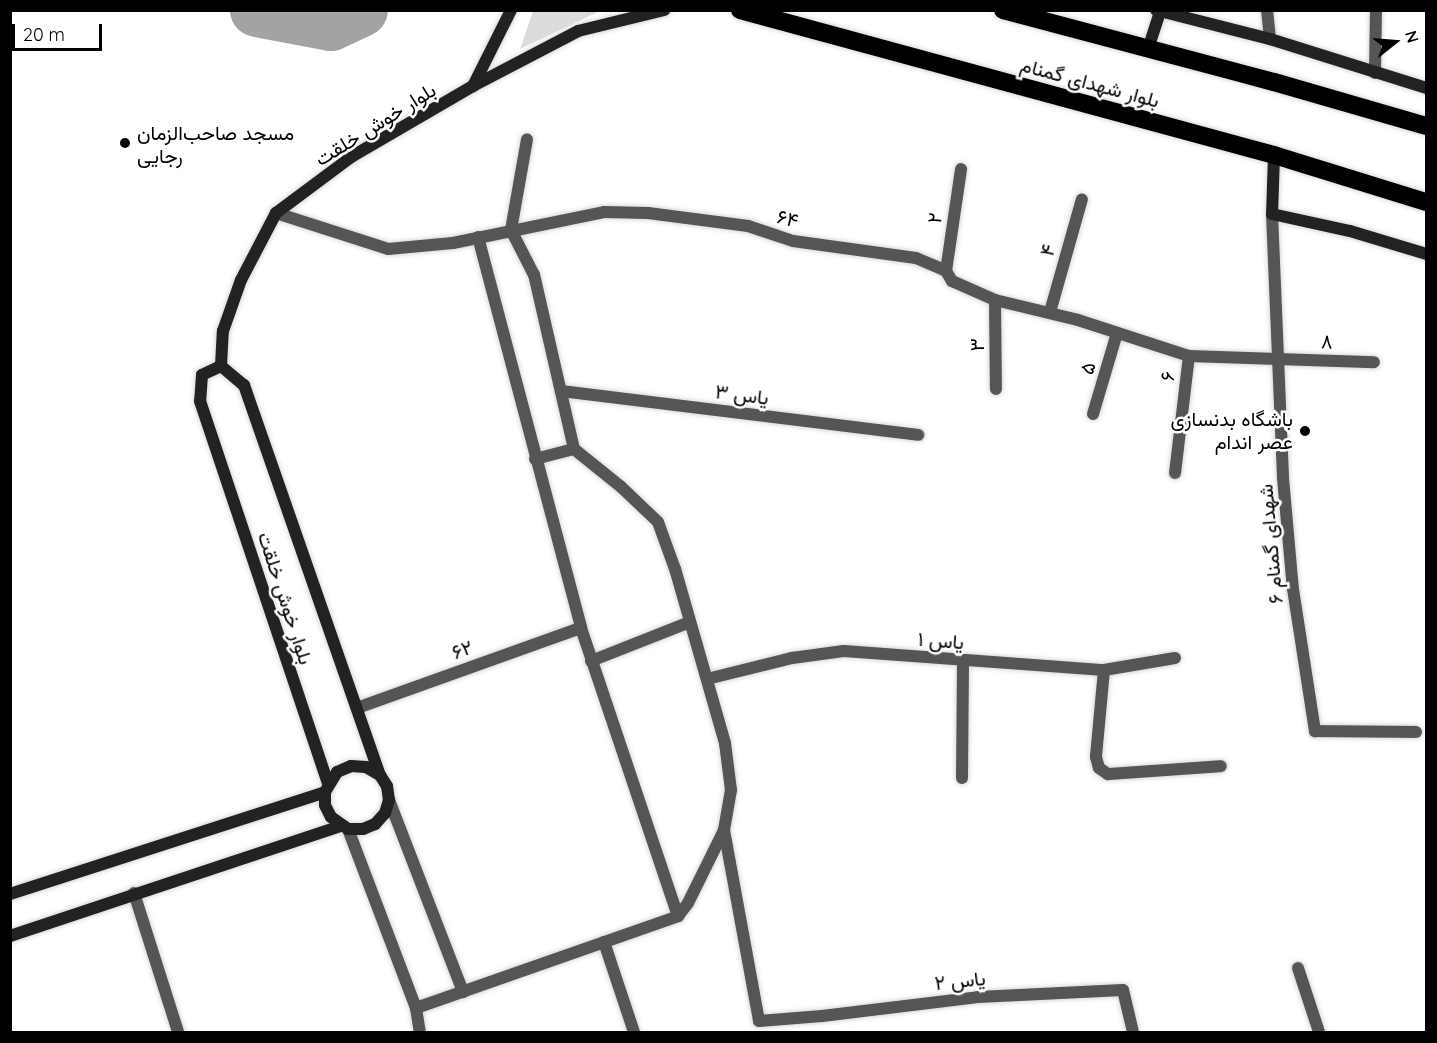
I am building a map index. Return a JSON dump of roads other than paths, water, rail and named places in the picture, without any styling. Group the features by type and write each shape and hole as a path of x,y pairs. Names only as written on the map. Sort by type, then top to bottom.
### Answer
{"highway":[{"name":"بلوار شهدای گمنام","path":"740,10 1274,155 1426,202"},
{"path":"1003,10 1426,126"}],"street":[{"path":"473,86 511,10"},
{"name":"بلوار خوش خلقت","path":"221,366 223,331 233,300 265,231 276,213 351,157 473,86 578,31 664,10"},
{"path":"1267,10 1270,39"},
{"path":"1375,73 1376,10"},
{"path":"1148,49 1158,11 1270,39 1426,88"},
{"path":"416,1008 678,916 688,903 724,830 731,790 725,743 690,622 657,522 620,486 574,449 534,275 511,230 527,139"},
{"path":"1274,155 1272,214 1350,231 1426,255"},
{"name":"۲","path":"946,271 961,169"},
{"name":"۴","path":"1050,312 1082,199"},
{"name":"۶۴","path":"276,213 388,249 453,243 604,212 648,213 748,226 793,241 916,258 946,271 952,281 995,300 1050,312 1189,356 1278,359"},
{"name":"شهدای گمنام ۶","path":"1272,214 1283,478 1293,589 1315,731 1416,732"},
{"path":"478,237 581,628 678,916"},
{"name":"۳","path":"995,300 996,389"},
{"name":"۵","path":"1093,414 1117,333"},
{"name":"۶","path":"1175,473 1189,356"},
{"name":"۸","path":"1278,359 1374,362"},
{"name":"بلوار خوش خلقت","path":"221,366 244,385 380,775"},
{"name":"بلوار خوش خلقت","path":"221,366 202,375 200,401 326,788"},
{"name":"یاس ۳","path":"561,391 918,435"},
{"path":"535,459 574,449"},
{"path":"591,661 690,622"},
{"name":"۶۲","path":"357,708 581,628"},
{"name":"یاس ۱","path":"707,679 792,658 844,651 1104,670 1175,658"},
{"path":"963,661 963,778"},
{"path":"1104,670 1096,757 1099,768 1108,774 1221,766"},
{"path":"420,1032 416,1008 344,827 331,817 326,805 326,788 337,772 351,766 366,767 380,775 387,786 389,800 463,992"},
{"path":"10,894 326,788"},
{"path":"10,936 134,893 344,827 363,830 375,824 385,813 389,800"},
{"name":"یاس ۲","path":"724,830 760,1027 822,1016 978,997 1123,990 1133,1032"},
{"path":"134,893 178,1032"},
{"path":"603,942 634,1032"},
{"path":"1298,968 1319,1032"}],"waterway":[{"path":"257,10 331,24 361,10"}],"place":[{"name":"مسجد صاحب‌الزمان رجایی","path":"125,143"},
{"name":"باشگاه بدنسازی عصر اندام","path":"1305,431"}]}
